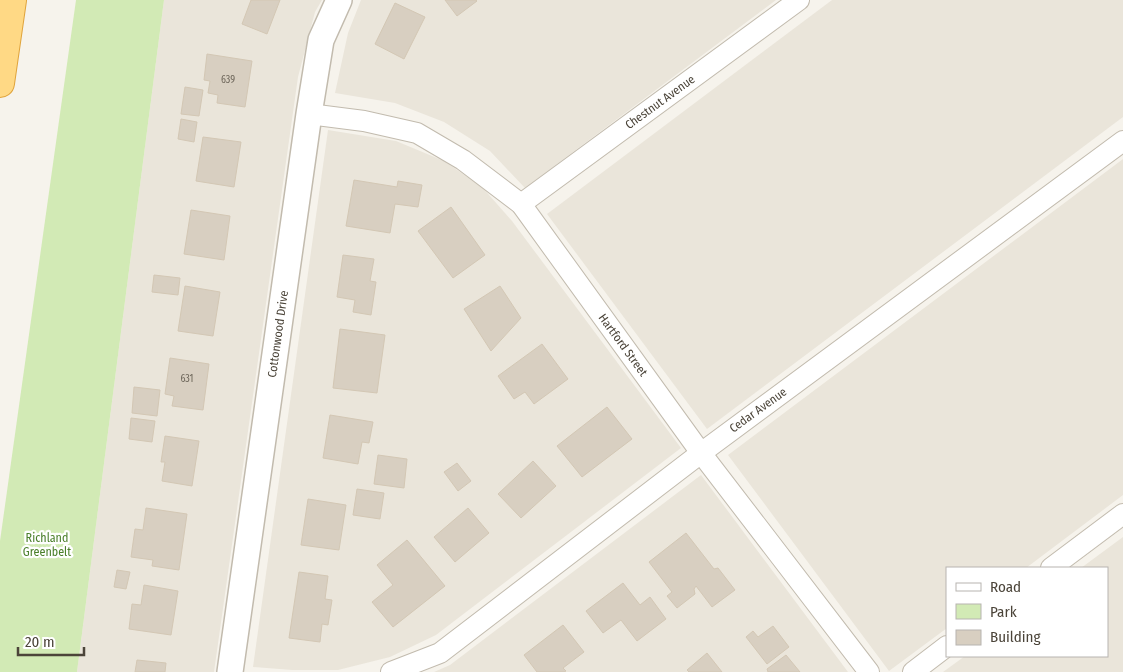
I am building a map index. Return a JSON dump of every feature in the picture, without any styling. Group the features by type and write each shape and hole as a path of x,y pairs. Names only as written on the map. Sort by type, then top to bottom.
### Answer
{"highway":[{"path":"0,82 12,0"}],"street":[{"name":"Cottonwood Drive","path":"230,672 321,40 339,0"},
{"name":"Chestnut Avenue","path":"520,204 799,0"},
{"name":"Hartford Street","path":"309,114 364,121 417,133 463,160 520,204 701,453 869,672"},
{"name":"Cedar Avenue","path":"391,672 440,653 701,453 1123,141"},
{"path":"1052,567 1123,514"},
{"path":"913,672 946,647"}],"shaded area":[{"path":"164,0 322,0 315,12 298,77 214,672 77,672"},
{"path":"361,0 776,0 525,188 490,151 444,122 395,103 335,93 348,33"},
{"path":"832,0 1123,0 1123,117 707,429 547,214"},
{"path":"328,130 396,141 444,161 482,187 512,221 681,448 436,635 390,657 338,670 292,670 253,667"},
{"path":"1123,159 1123,495 1027,567 946,567 946,629 889,671 728,455"},
{"path":"701,475 848,672 434,672 450,665"},
{"path":"1123,537 1123,672 943,672 964,657 1108,657 1108,567 1082,567"}],"green space":[{"name":"Richland Greenbelt","path":"76,0 164,0 77,672 0,672 0,541"}],"building":[{"path":"251,0 280,0 267,34 242,24"},
{"path":"445,0 476,0 477,1 457,16"},
{"path":"395,3 425,17 404,59 375,44"},
{"path":"207,54 252,61 245,107 217,103 218,95 208,93 210,81 204,80"},
{"path":"185,87 203,90 199,116 181,114"},
{"path":"181,119 197,122 194,142 178,139"},
{"path":"203,137 241,142 234,187 196,181"},
{"path":"354,180 397,187 398,181 422,185 418,207 395,204 390,233 346,226"},
{"path":"451,207 485,255 453,278 418,231"},
{"path":"191,210 230,216 224,260 184,254"},
{"path":"343,255 374,259 370,281 376,282 371,315 353,312 355,300 337,297"},
{"path":"154,275 180,278 178,295 152,292"},
{"path":"185,286 220,292 213,336 178,331"},
{"path":"500,286 521,318 491,351 464,309"},
{"path":"340,329 385,335 377,393 333,388"},
{"path":"542,344 568,379 534,404 525,392 514,399 498,376"},
{"path":"170,358 209,364 203,410 172,406 174,396 165,394"},
{"path":"134,387 160,390 157,416 132,413"},
{"path":"607,407 632,439 582,477 557,446"},
{"path":"330,415 373,422 369,443 362,442 358,464 323,458"},
{"path":"131,418 155,421 152,442 129,439"},
{"path":"165,436 199,441 192,486 162,481 165,462 161,462"},
{"path":"378,455 407,459 404,488 374,484"},
{"path":"533,461 556,486 521,518 498,494"},
{"path":"457,463 471,481 458,491 444,472"},
{"path":"357,489 384,493 380,519 353,515"},
{"path":"308,499 346,505 339,550 301,545"},
{"path":"146,508 187,514 179,570 152,566 153,560 131,557 135,529 143,530"},
{"path":"468,508 489,533 455,562 434,537"},
{"path":"686,533 714,569 718,568 735,590 712,607 696,586 694,589 695,594 677,608 667,596 672,592 649,562"},
{"path":"407,540 445,586 393,627 372,602 393,585 377,565"},
{"path":"117,570 130,572 126,589 114,587"},
{"path":"299,572 328,576 325,599 332,600 328,625 322,624 320,642 289,638"},
{"path":"623,583 640,605 650,597 666,619 637,641 621,620 603,633 586,611"},
{"path":"144,585 178,591 171,635 129,629 132,604 141,605"},
{"path":"563,625 584,652 563,668 566,671 564,672 537,672 524,655"},
{"path":"773,626 789,647 767,664 746,637 753,631 758,637"},
{"path":"707,653 722,672 689,672 687,670"},
{"path":"786,655 800,672 768,672 767,669"},
{"path":"137,660 166,663 165,672 135,672"}]}
